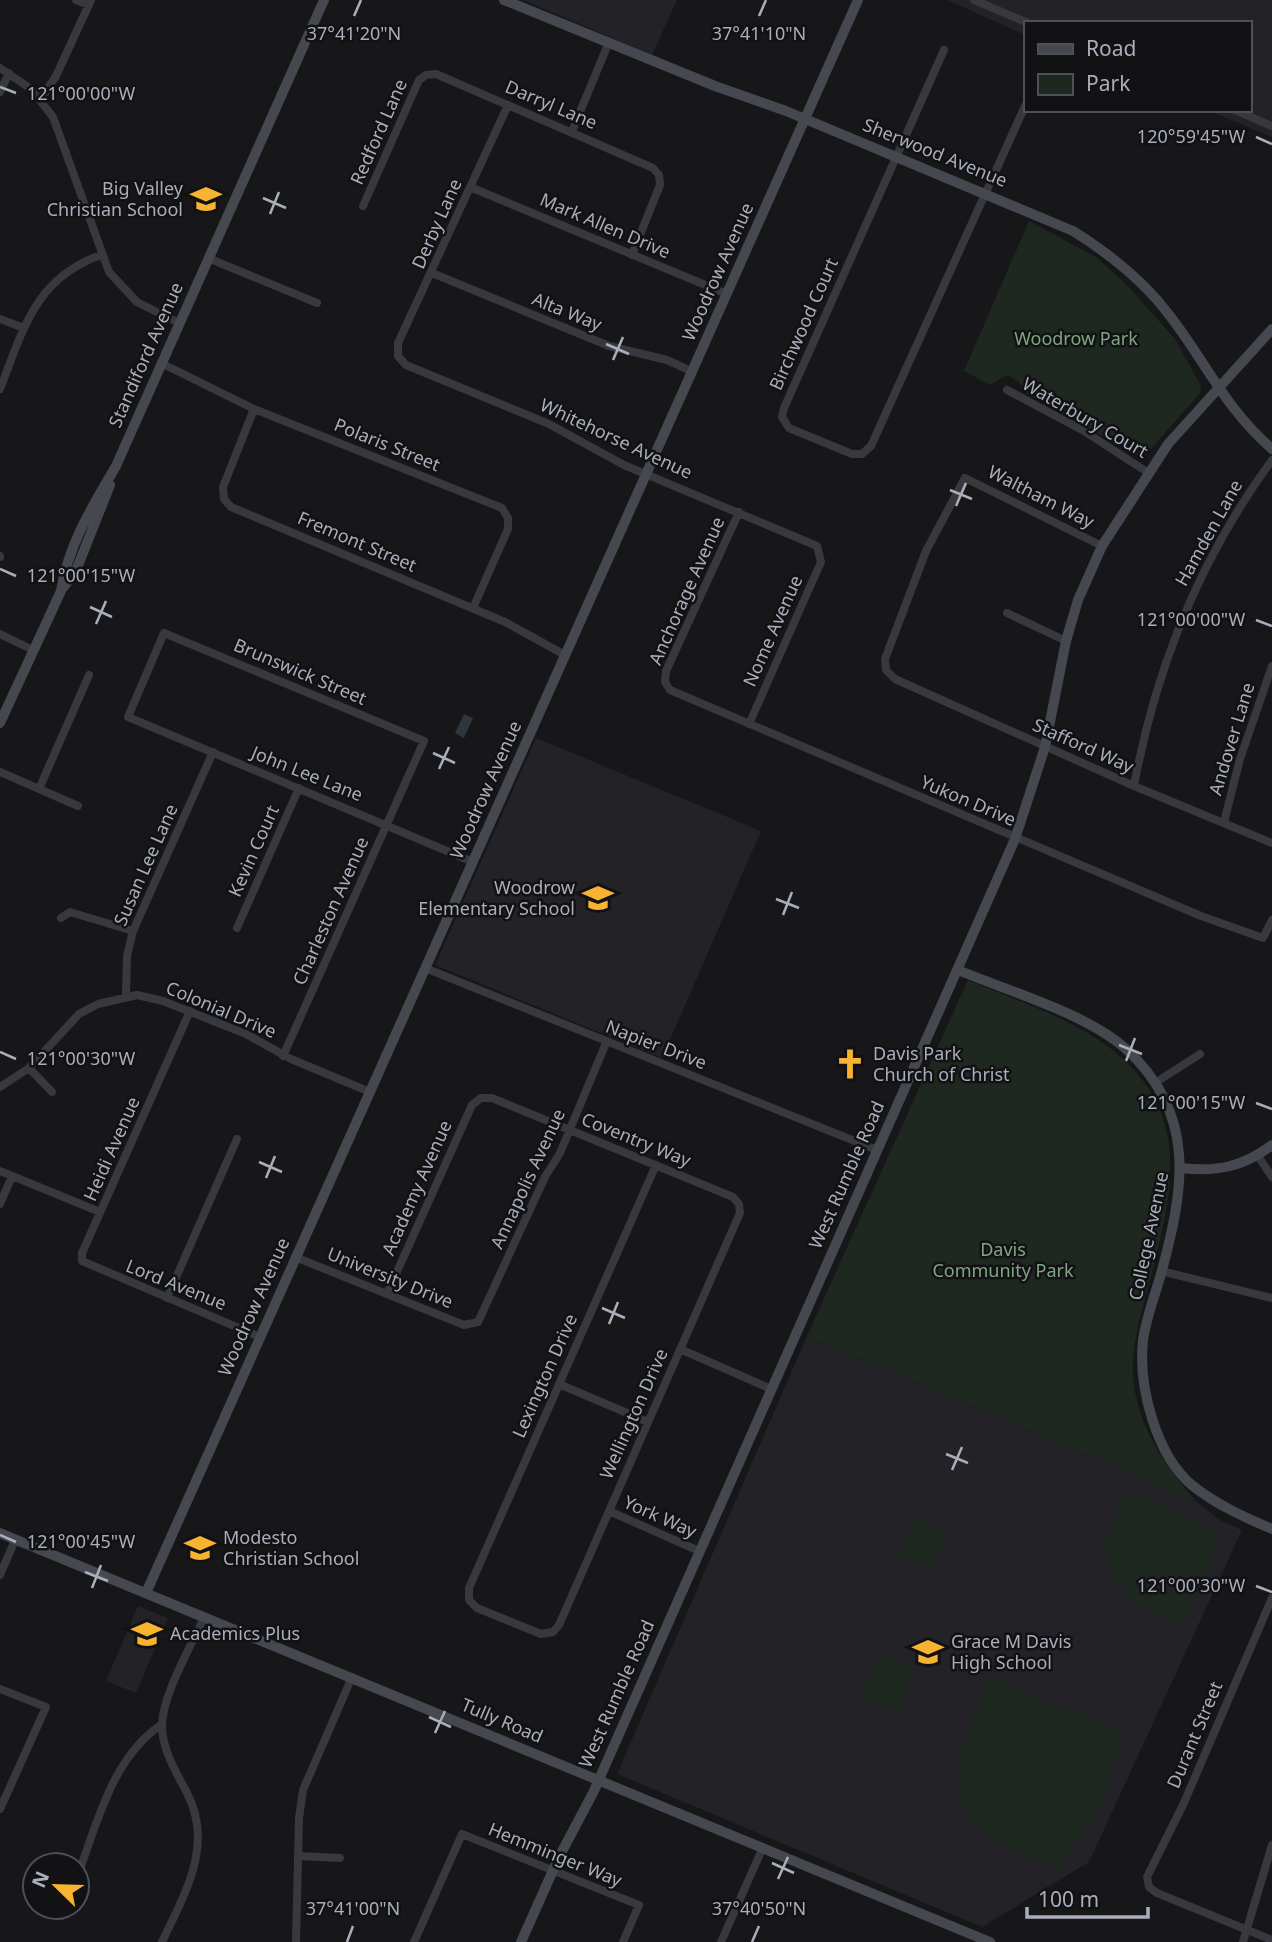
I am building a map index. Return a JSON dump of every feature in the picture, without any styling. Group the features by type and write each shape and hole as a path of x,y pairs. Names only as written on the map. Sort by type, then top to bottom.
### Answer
{"street":[{"path":"41,99 56,76 90,3 76,0"},
{"name":"Standiford Avenue","path":"0,723 61,591 64,568 84,524 116,466 324,0"},
{"name":"Sherwood Avenue","path":"504,0 897,156 1061,225 1114,259 1169,314 1216,387 1241,419 1272,449"},
{"name":"Woodrow Avenue","path":"146,1594 858,0"},
{"path":"974,0 1024,21"},
{"path":"572,131 609,42"},
{"name":"Birchwood Court","path":"944,50 782,413 789,428 852,454 862,454 871,446 1024,108"},
{"path":"0,92 4,70 41,99 60,131 109,272 127,294 150,310 179,323"},
{"name":"Darryl Lane","path":"426,75 436,74 653,168 659,175 660,185 632,255"},
{"name":"Redford Lane","path":"363,206 419,80 426,75"},
{"name":"Derby Lane","path":"398,356 398,343 508,104"},
{"path":"1240,112 1272,126"},
{"name":"Mark Allen Drive","path":"470,187 727,294"},
{"path":"0,389 24,328 40,299 59,277 101,255"},
{"path":"208,258 317,303"},
{"name":"Alta Way","path":"432,273 609,346 667,360 693,372"},
{"path":"0,319 24,328"},
{"name":"West Rumble Road","path":"521,1942 598,1781 1015,839 1045,747 1066,641 1078,600 1102,546 1147,472 1216,387 1272,329"},
{"name":"Whitehorse Avenue","path":"398,356 406,365 550,424 602,454 646,474 813,542 820,551"},
{"name":"Polaris Street","path":"162,363 254,409 502,508 508,517 508,529 473,608"},
{"name":"Waterbury Court","path":"1007,390 1084,431 1147,472"},
{"name":"Fremont Street","path":"254,409 223,487 226,503 473,608 565,655"},
{"name":"Hamden Lane","path":"1134,786 1158,684 1186,607 1219,540 1272,460"},
{"name":"Waltham Way","path":"886,670 885,659 911,585 965,478 1102,546"},
{"name":"Anchorage Avenue","path":"666,684 666,671 739,512"},
{"name":"Nome Avenue","path":"749,723 821,562 820,551"},
{"path":"1007,613 1066,641"},
{"name":"Brunswick Street","path":"128,717 164,633 424,741"},
{"path":"0,634 33,650"},
{"name":"Andover Lane","path":"1224,822 1240,759 1272,666"},
{"name":"Stafford Way","path":"886,670 895,679 1045,747 1272,843"},
{"path":"39,789 89,675"},
{"name":"Yukon Drive","path":"666,684 673,693 749,723 1015,839 1263,938 1272,920"},
{"name":"John Lee Lane","path":"128,717 473,862"},
{"name":"Charleston Avenue","path":"284,1056 424,741"},
{"name":"Susan Lee Lane","path":"126,995 127,956 132,931 213,752"},
{"path":"0,772 78,806"},
{"name":"Kevin Court","path":"237,928 299,788"},
{"path":"61,918 70,912 132,931"},
{"name":"Napier Drive","path":"425,968 877,1150"},
{"name":"College Avenue","path":"957,970 1099,1030 1127,1051 1155,1083 1174,1127 1182,1168 1177,1204 1142,1353 1146,1398 1153,1424 1191,1484 1226,1507 1272,1528"},
{"name":"Colonial Drive","path":"0,1087 29,1068 79,1014 126,995 151,997 190,1011 261,1041 284,1056 370,1092"},
{"name":"Heidi Avenue","path":"82,1261 100,1212 190,1011"},
{"name":"Annapolis Avenue","path":"473,1324 481,1317 570,1129 606,1042"},
{"path":"1155,1083 1200,1054"},
{"path":"29,1068 52,1092"},
{"name":"Coventry Way","path":"480,1099 492,1098 570,1129 733,1197 739,1204"},
{"name":"Academy Avenue","path":"387,1294 467,1117 480,1099"},
{"path":"167,1298 237,1139"},
{"path":"1182,1168 1224,1169 1258,1156 1272,1145"},
{"path":"1258,1156 1272,1177"},
{"name":"Lexington Drive","path":"550,1633 541,1634 477,1608 469,1600 469,1588 656,1165"},
{"path":"0,1171 100,1212"},
{"path":"0,1204 12,1176"},
{"name":"Wellington Drive","path":"550,1633 559,1625 740,1213 739,1204"},
{"name":"University Drive","path":"295,1257 464,1325 473,1324"},
{"name":"Lord Avenue","path":"82,1261 260,1337"},
{"path":"1161,1271 1272,1298"},
{"path":"680,1349 771,1389"},
{"path":"559,1384 648,1422"},
{"name":"York Way","path":"609,1511 699,1551"},
{"name":"Tully Road","path":"0,1533 990,1942"},
{"path":"0,1575 15,1540"},
{"name":"Durant Street","path":"1247,1929 1157,1893 1148,1884 1149,1872 1183,1805 1272,1598"},
{"path":"162,1942 194,1872 199,1844 193,1805 173,1765 162,1724 168,1700 204,1617"},
{"path":"296,1942 303,1790 352,1677"},
{"path":"0,1689 46,1707 0,1809"},
{"path":"87,1851 120,1767 135,1746 162,1724"},
{"name":"Hemminger Way","path":"414,1942 462,1834 639,1905 623,1942"},
{"path":"1243,1942 1272,1845"},
{"path":"721,1942 763,1847"},
{"path":"298,1856 340,1858"},
{"path":"1247,1929 1272,1940"}],"shaded area":[{"path":"523,0 677,0 652,55"},
{"path":"947,0 1272,0 1272,137 1212,112 1251,112 1251,21 1024,21 1024,35"},
{"path":"464,714 473,718 464,738 455,733"},
{"name":"Woodrow Elementary School","path":"536,738 761,831 662,1058 435,965"},
{"name":"Grace M Davis High School","path":"807,1336 1196,1501 1218,1519 1242,1530 1089,1862 982,1927 617,1774"},
{"path":"138,1606 168,1618 136,1693 106,1681"}],"green space":[{"name":"Woodrow Park","path":"1029,221 1096,257 1126,284 1175,339 1201,386 1200,393 1143,458 1027,394 1018,381 1007,375 990,385 964,371"},
{"name":"Davis Community Park","path":"968,980 1042,1010 1095,1038 1111,1049 1139,1076 1158,1105 1167,1136 1170,1167 1168,1200 1136,1336 1133,1381 1139,1408 1150,1437 1176,1477 1196,1501 807,1336"},
{"path":"1127,1490 1217,1530 1221,1537 1182,1627 1157,1616 1132,1600 1113,1578 1106,1551 1108,1535"},
{"path":"912,1519 947,1534 933,1569 897,1555"},
{"path":"877,1654 914,1670 898,1712 859,1698"},
{"path":"991,1679 1116,1729 1123,1748 1097,1808 1060,1871 1001,1844 979,1826 965,1807 958,1787 962,1746"}],"place":[{"name":"Big Valley Christian School","path":"206,199"},
{"name":"Woodrow Elementary School","path":"598,898"},
{"name":"Davis Park Church of Christ","path":"850,1064"},
{"name":"Modesto Christian School","path":"200,1548"},
{"name":"Academics Plus","path":"147,1634"},
{"name":"Grace M Davis High School","path":"928,1652"}]}
